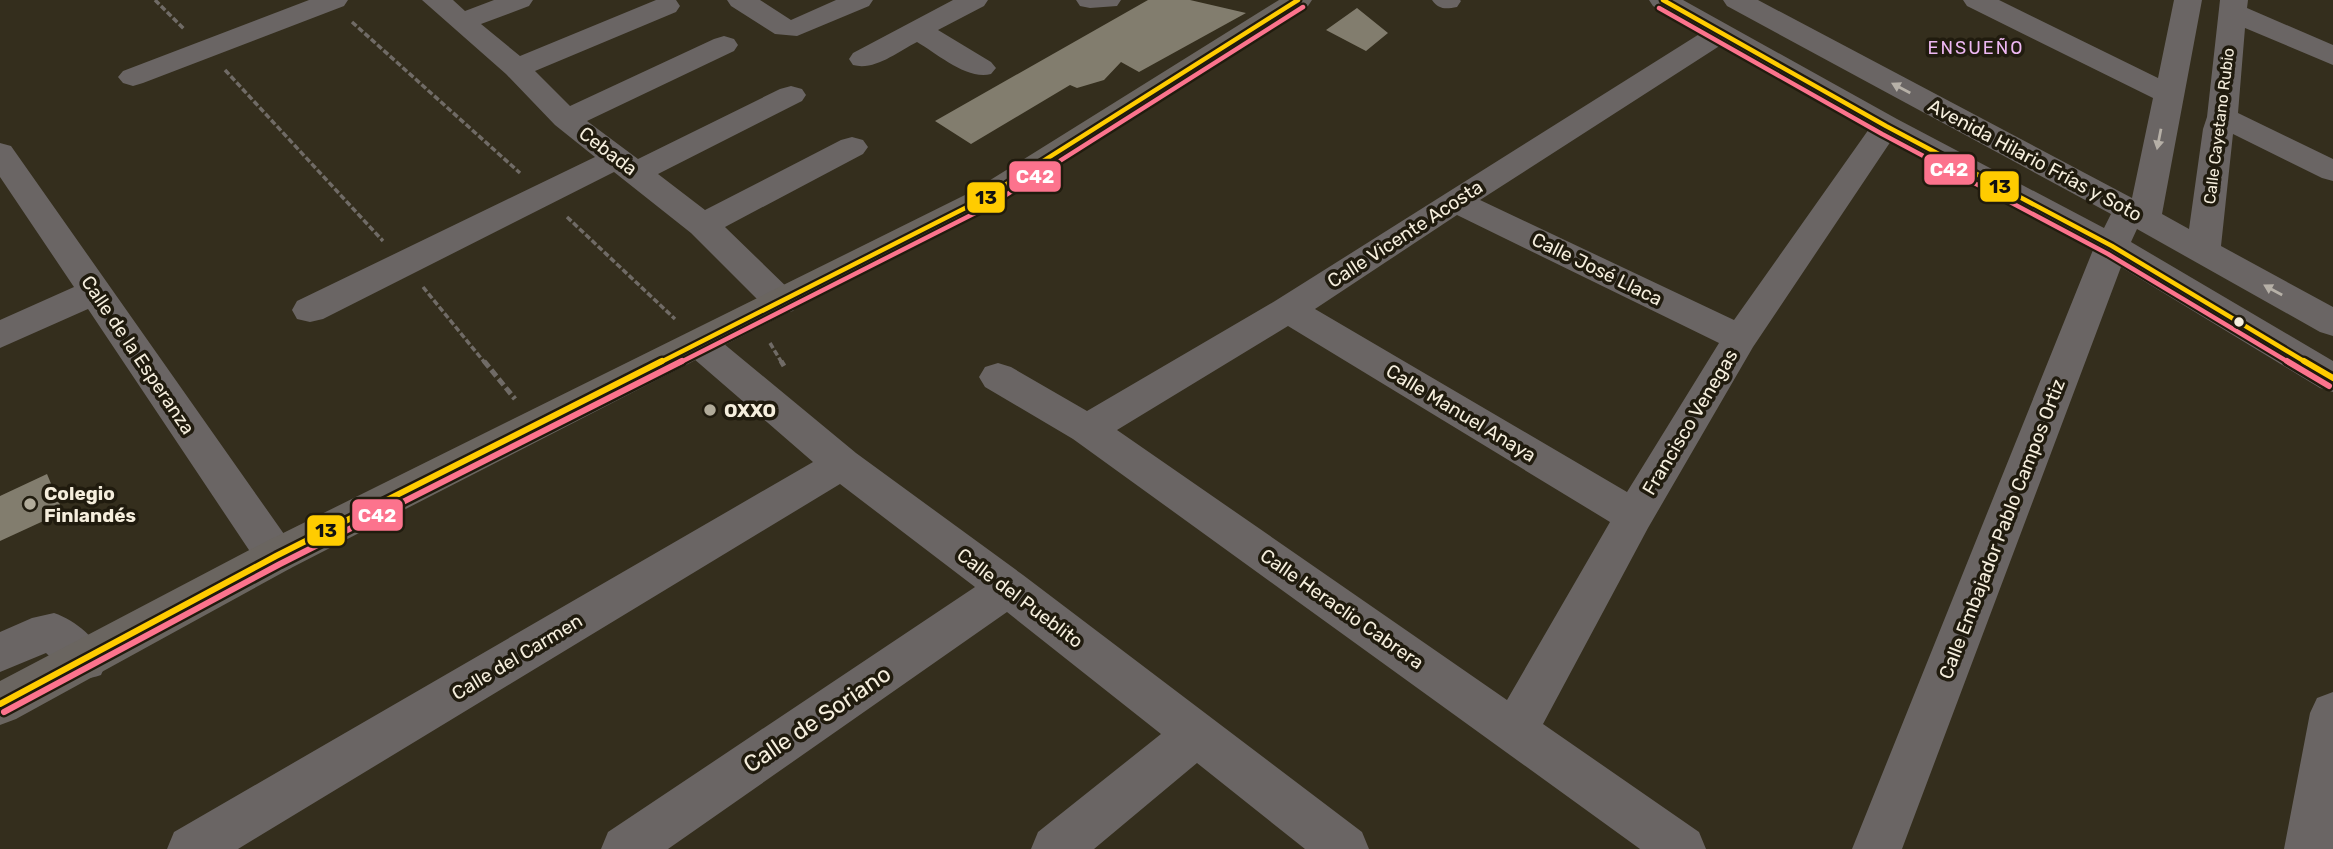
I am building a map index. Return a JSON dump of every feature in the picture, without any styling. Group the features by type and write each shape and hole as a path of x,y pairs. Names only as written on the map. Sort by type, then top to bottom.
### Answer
{"main road":[{"path":"0,704 85,661 276,556 983,199 1298,0"}],"street":[{"name":"Cebada","path":"436,0 516,68 566,119 703,225 781,302"},
{"path":"461,22 519,0"},
{"path":"741,0 785,28 797,28 859,0"},
{"path":"863,59 974,0"},
{"path":"1090,0 1107,0"},
{"name":"Avenida Hilario Frías y Soto","path":"1663,0 1886,127 2112,246 2333,378"},
{"path":"1977,0 2168,94"},
{"path":"2137,215 2168,94 2188,0"},
{"path":"134,77 332,1"},
{"name":"Avenida Hilario Frías y Soto","path":"1753,3 2333,323"},
{"path":"516,68 666,6"},
{"path":"2233,6 2333,56"},
{"name":"Calle Cayetano Rubio","path":"2203,252 2218,129 2222,117 2233,6"},
{"path":"916,30 981,68"},
{"name":"Calle Vicente Acosta","path":"1087,429 1288,310 1720,33"},
{"path":"566,119 724,45"},
{"path":"310,310 544,195 627,165 791,95"},
{"path":"2222,117 2333,171"},
{"name":"Francisco Venegas","path":"1515,730 1634,516 1740,338 1886,127"},
{"path":"703,225 852,147"},
{"name":"Calle de la Esperanza","path":"0,153 12,191 94,292 276,556"},
{"name":"Calle José Llaca","path":"1455,201 1740,338"},
{"name":"Calle Embajador Pablo Campos Ortiz","path":"1877,849 2112,246 2137,215"},
{"path":"0,335 94,292"},
{"name":"Calle Manuel Anaya","path":"1288,310 1634,516"},
{"name":"Calle del Pueblito","path":"699,343 842,464 1008,588 1344,849"},
{"name":"Calle Heraclio Cabrera","path":"998,377 1087,429 1681,849"},
{"name":"Calle del Carmen","path":"192,849 842,464"},
{"name":"Calle de Soriano","path":"626,849 1008,588"},
{"path":"0,653 32,637 54,632 85,661"},
{"path":"2318,845 2333,713"},
{"path":"1056,849 1197,734"}],"path":[{"path":"155,0 404,263 536,425"},
{"path":"332,1 544,195 699,343"}],"building":[{"path":"1148,0 1190,0 1246,13 1139,72 1121,62 1104,80 1077,88 1070,85 971,144 935,121"},
{"path":"1357,8 1388,33 1366,51 1326,30"},
{"name":"Colegio Finlandés","path":"47,474 63,512 0,541 0,496"}],"transit line":[{"name":"13","path":"0,704 276,556 983,199 1298,0"},
{"name":"13","path":"1663,0 1886,126 2112,246 2333,378"},
{"name":"C42","path":"4,712 280,564 987,207 1303,7"},
{"name":"C42","path":"1659,8 1882,134 2108,254 2329,386"}],"place":[{"name":"OXXO","path":"710,410"},
{"name":"Colegio Finlandés","path":"30,504"}],"district":[{"name":"ENSUEÑO","path":"1976,48"}]}
